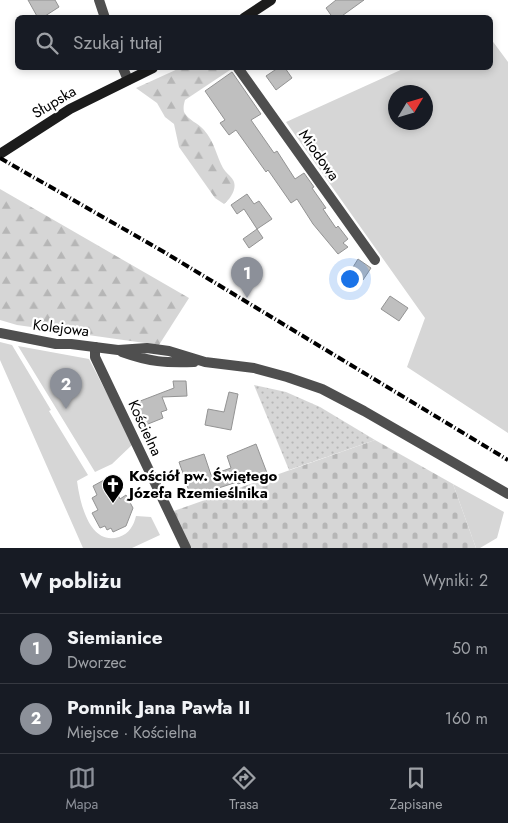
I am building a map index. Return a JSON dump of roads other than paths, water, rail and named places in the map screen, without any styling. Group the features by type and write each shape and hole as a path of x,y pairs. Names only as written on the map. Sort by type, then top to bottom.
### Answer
{"main road":[{"path":"248,15 271,0"},
{"name":"Słupska","path":"0,154 70,109 149,70"}],"street":[{"path":"99,0 104,15"},
{"path":"124,70 128,80"},
{"name":"Miodowa","path":"239,70 375,260"},
{"name":"Kolejowa","path":"0,333 56,344 118,350 147,348 162,350 205,362 254,368 286,377 322,390 364,411 508,494"},
{"name":"Kościelna","path":"95,347 95,357 186,548"}],"railway":[{"path":"0,158 164,252 508,460"}],"place":[{"name":"Siemianice","path":"247,298"},
{"name":"Pomnik Jana Pawła II","path":"66,409"},
{"name":"Kościół pw. Świętego Józefa Rzemieślnika","path":"113,504"}]}
